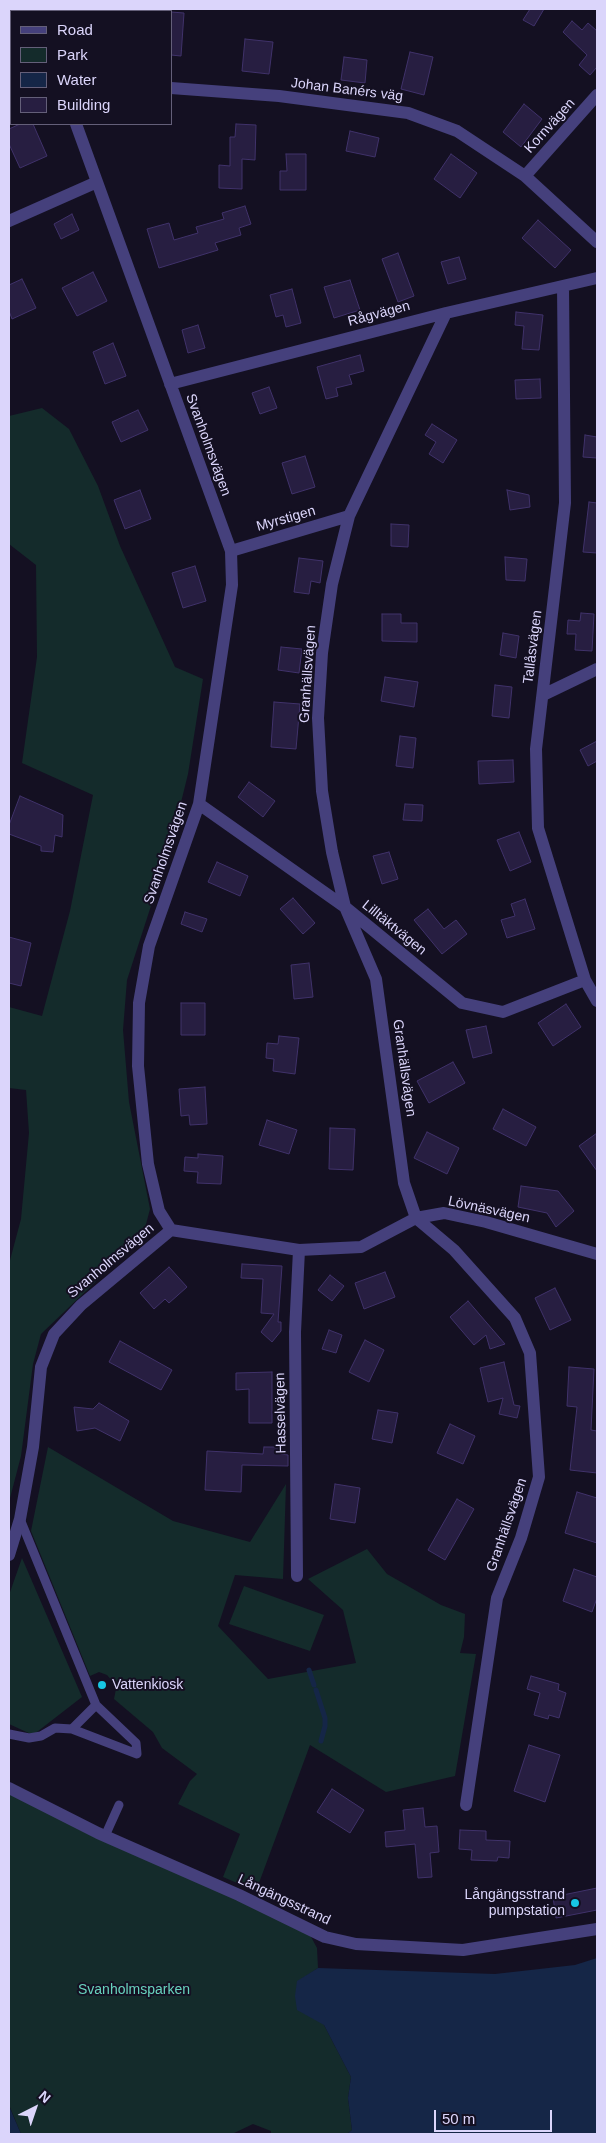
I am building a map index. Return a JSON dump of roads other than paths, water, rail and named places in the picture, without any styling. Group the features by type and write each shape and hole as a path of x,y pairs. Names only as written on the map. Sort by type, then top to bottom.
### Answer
{"street":[{"name":"Johan Banérs väg","path":"172,88 279,96 408,113 457,131 525,176 597,242"},
{"name":"Kornvägen","path":"525,176 597,95"},
{"name":"Svanholmsvägen","path":"9,1555 20,1520 33,1447 41,1367 54,1334 81,1305 171,1230 159,1211 148,1164 138,1066 139,1003 149,946 199,804 232,585 230,551 76,125"},
{"path":"9,221 97,182"},
{"name":"Rågvägen","path":"170,384 446,313 597,278"},
{"name":"Tallåsvägen","path":"563,286 565,503 536,749 538,828 584,980 597,1001"},
{"name":"Granhällsvägen","path":"446,313 350,516 332,584 322,653 318,718 322,790 332,852 345,907 376,979 404,1183 416,1218 454,1250 515,1318 530,1353 539,1477 520,1538 497,1598 466,1805"},
{"name":"Myrstigen","path":"230,551 350,516"},
{"path":"543,695 597,669"},
{"name":"Lilltäktvägen","path":"199,804 345,907 462,1003 503,1012 584,980"},
{"name":"Lövnäsvägen","path":"171,1230 299,1250 361,1247 416,1218 444,1213 486,1222 597,1254"},
{"name":"Hasselvägen","path":"297,1576 296,1332 299,1250"},
{"name":"Långängsstrand","path":"9,1788 105,1836 239,1895 325,1937 356,1944 463,1950 597,1929"}],"lane":[{"path":"9,1734 29,1738 41,1736 55,1728 72,1728 137,1754 136,1744 96,1705 20,1520"},
{"path":"72,1728 96,1705"},
{"path":"105,1836 118,1805"}],"water":[{"path":"597,1958 597,2134 347,2134 352,2130 348,2098 351,2077 324,2025 297,2010 295,1996 297,1981 318,1968 495,1974 575,1965"},
{"path":"9,2106 21,2134 9,2134"}],"waterway":[{"path":"309,1670 314,1685"},
{"path":"316,1690 325,1718 321,1741"}],"place":[{"name":"Vattenkiosk","path":"102,1685"},
{"name":"Långängsstrand pumpstation","path":"575,1903"}],"park label":[{"name":"Svanholmsparken","path":"134,1990"}]}
